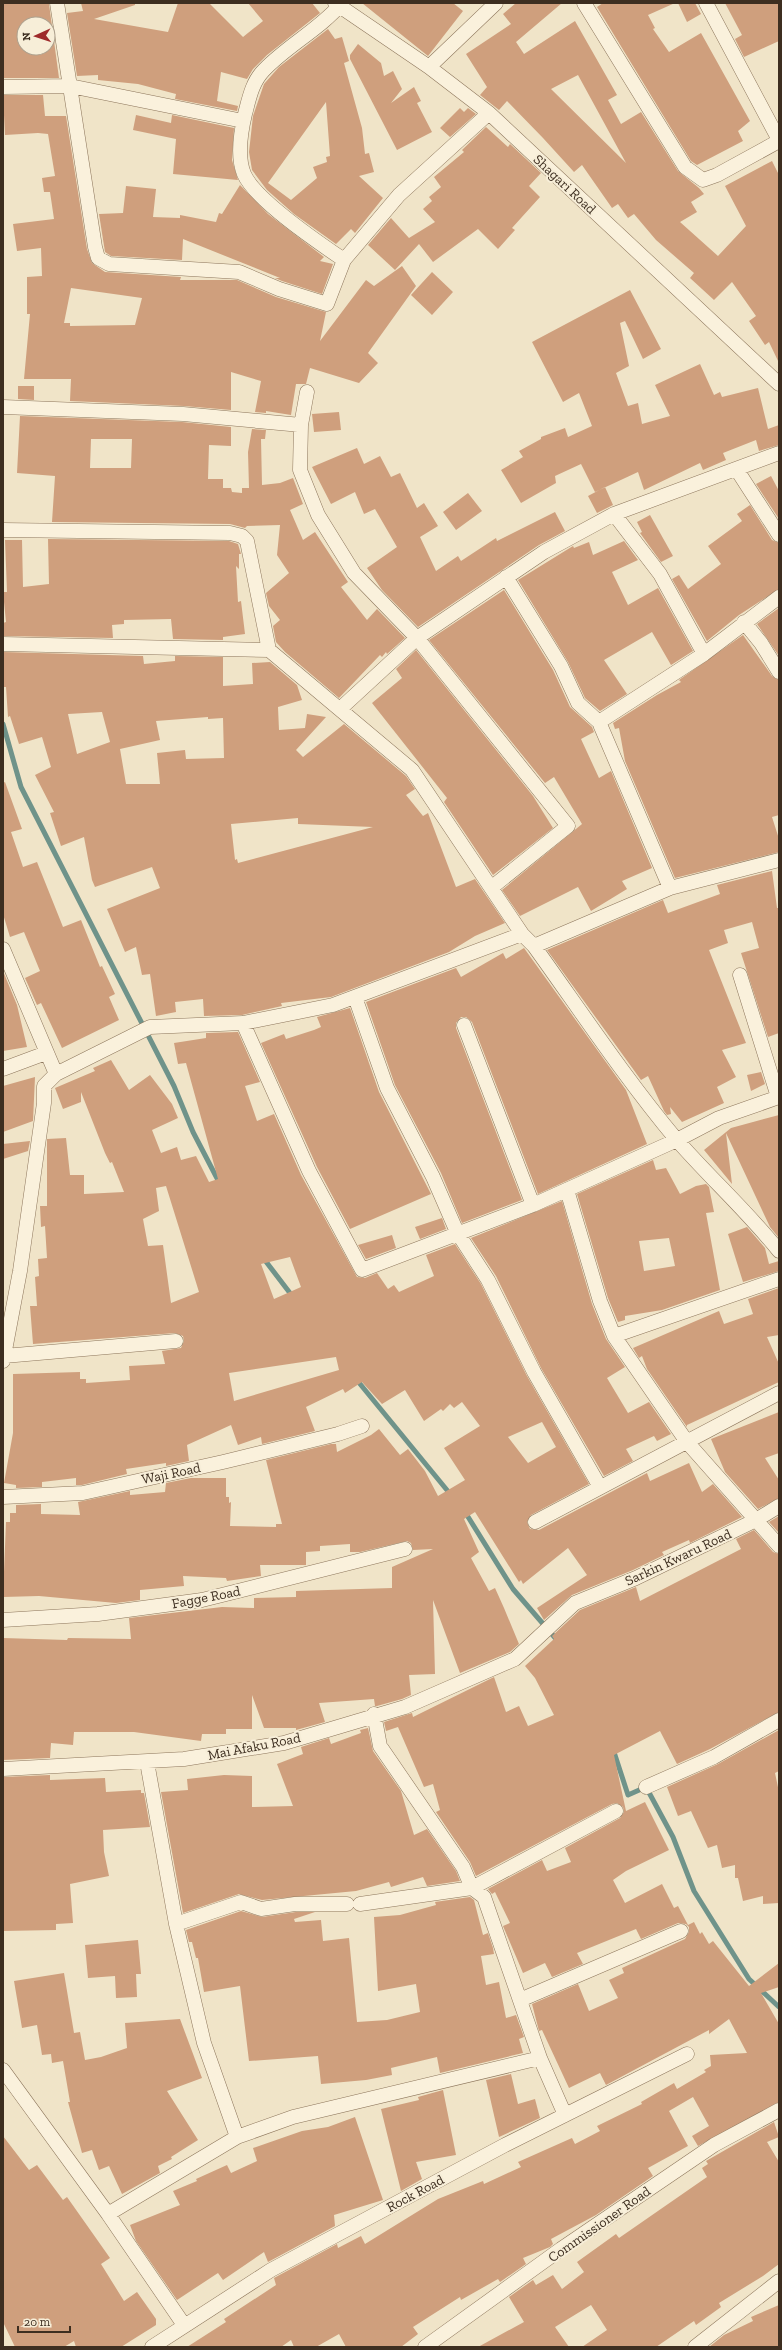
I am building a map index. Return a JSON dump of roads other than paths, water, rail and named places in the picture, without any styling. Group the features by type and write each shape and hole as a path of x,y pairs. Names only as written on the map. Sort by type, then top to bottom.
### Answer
{"street":[{"path":"57,3 98,258 109,264 239,272 279,289 327,304 344,260 399,195 489,113"},
{"path":"429,67 496,3"},
{"path":"584,3 686,167 703,180 717,175 779,140 706,3"},
{"path":"339,4 263,70 251,90 243,121 240,161 244,174 252,187 296,227 344,260"},
{"name":"Shagari Road","path":"339,4 429,67 489,113 779,384"},
{"path":"3,87 70,86 243,121"},
{"path":"307,392 301,426 300,470 318,515 354,573 417,638 568,826 491,888"},
{"path":"3,407 183,414 301,426"},
{"path":"340,709 417,638 544,552 614,514 737,470 779,453"},
{"path":"737,470 779,535"},
{"path":"614,514 660,574 704,654"},
{"path":"3,530 230,533 242,536 247,541 269,650"},
{"path":"506,577 561,666 578,703 599,722 670,888"},
{"path":"599,722 704,654 744,622 779,597"},
{"path":"744,622 761,642 779,672"},
{"path":"3,644 269,650 412,770 522,934 534,946 653,1110 677,1140 773,1232 779,1250"},
{"path":"534,946 670,888 779,860"},
{"path":"176,1341 4,1358 20,1271 44,1103 44,1086 56,1074 150,1027 243,1023 333,1006 522,934"},
{"path":"3,949 56,1074"},
{"path":"243,1023 309,1172 362,1270 457,1232 533,1205 677,1140 719,1118 779,1097 740,975"},
{"path":"355,997 387,1088 433,1178 457,1232 488,1280 534,1372 600,1487"},
{"path":"464,1025 533,1205"},
{"path":"3,1069 46,1053"},
{"path":"567,1190 600,1301 614,1336 687,1442 779,1546"},
{"path":"614,1336 779,1279"},
{"path":"535,1522 779,1393"},
{"name":"Waji Road","path":"3,1497 83,1493 338,1434 362,1426"},
{"name":"Sarkin Kwaru Road","path":"575,1603 636,1578 756,1520 779,1506"},
{"name":"Fagge Road","path":"3,1620 98,1614 202,1600 405,1549"},
{"name":"Mai Afaku Road","path":"3,1769 184,1759 284,1742 374,1714 405,1707 515,1659 575,1603"},
{"path":"374,1714 380,1746 463,1867 472,1888 484,1897 540,2058 565,2115"},
{"path":"646,1787 714,1757 779,1720"},
{"path":"147,1762 176,1924 204,2043 237,2137"},
{"path":"176,1924 241,1902 261,1909 295,1904 354,1904 472,1888 616,1812"},
{"path":"520,2000 681,1931"},
{"name":"Rock Road","path":"152,2347 271,2270 565,2115 687,2054"},
{"path":"108,2214 237,2137 293,2117 540,2058"},
{"path":"3,2070 108,2214 184,2325"},
{"name":"Commissioner Road","path":"426,2347 561,2249 714,2145 779,2110"},
{"path":"695,2347 779,2281"}],"waterway":[{"path":"3,724 21,787 174,1086 193,1132 220,1184"},
{"path":"264,1259 293,1297"},
{"path":"356,1379 451,1495"},
{"path":"465,1512 513,1589 557,1640"},
{"path":"613,1749 628,1795 646,1787 673,1837 694,1891 749,1979 779,2007"}]}
